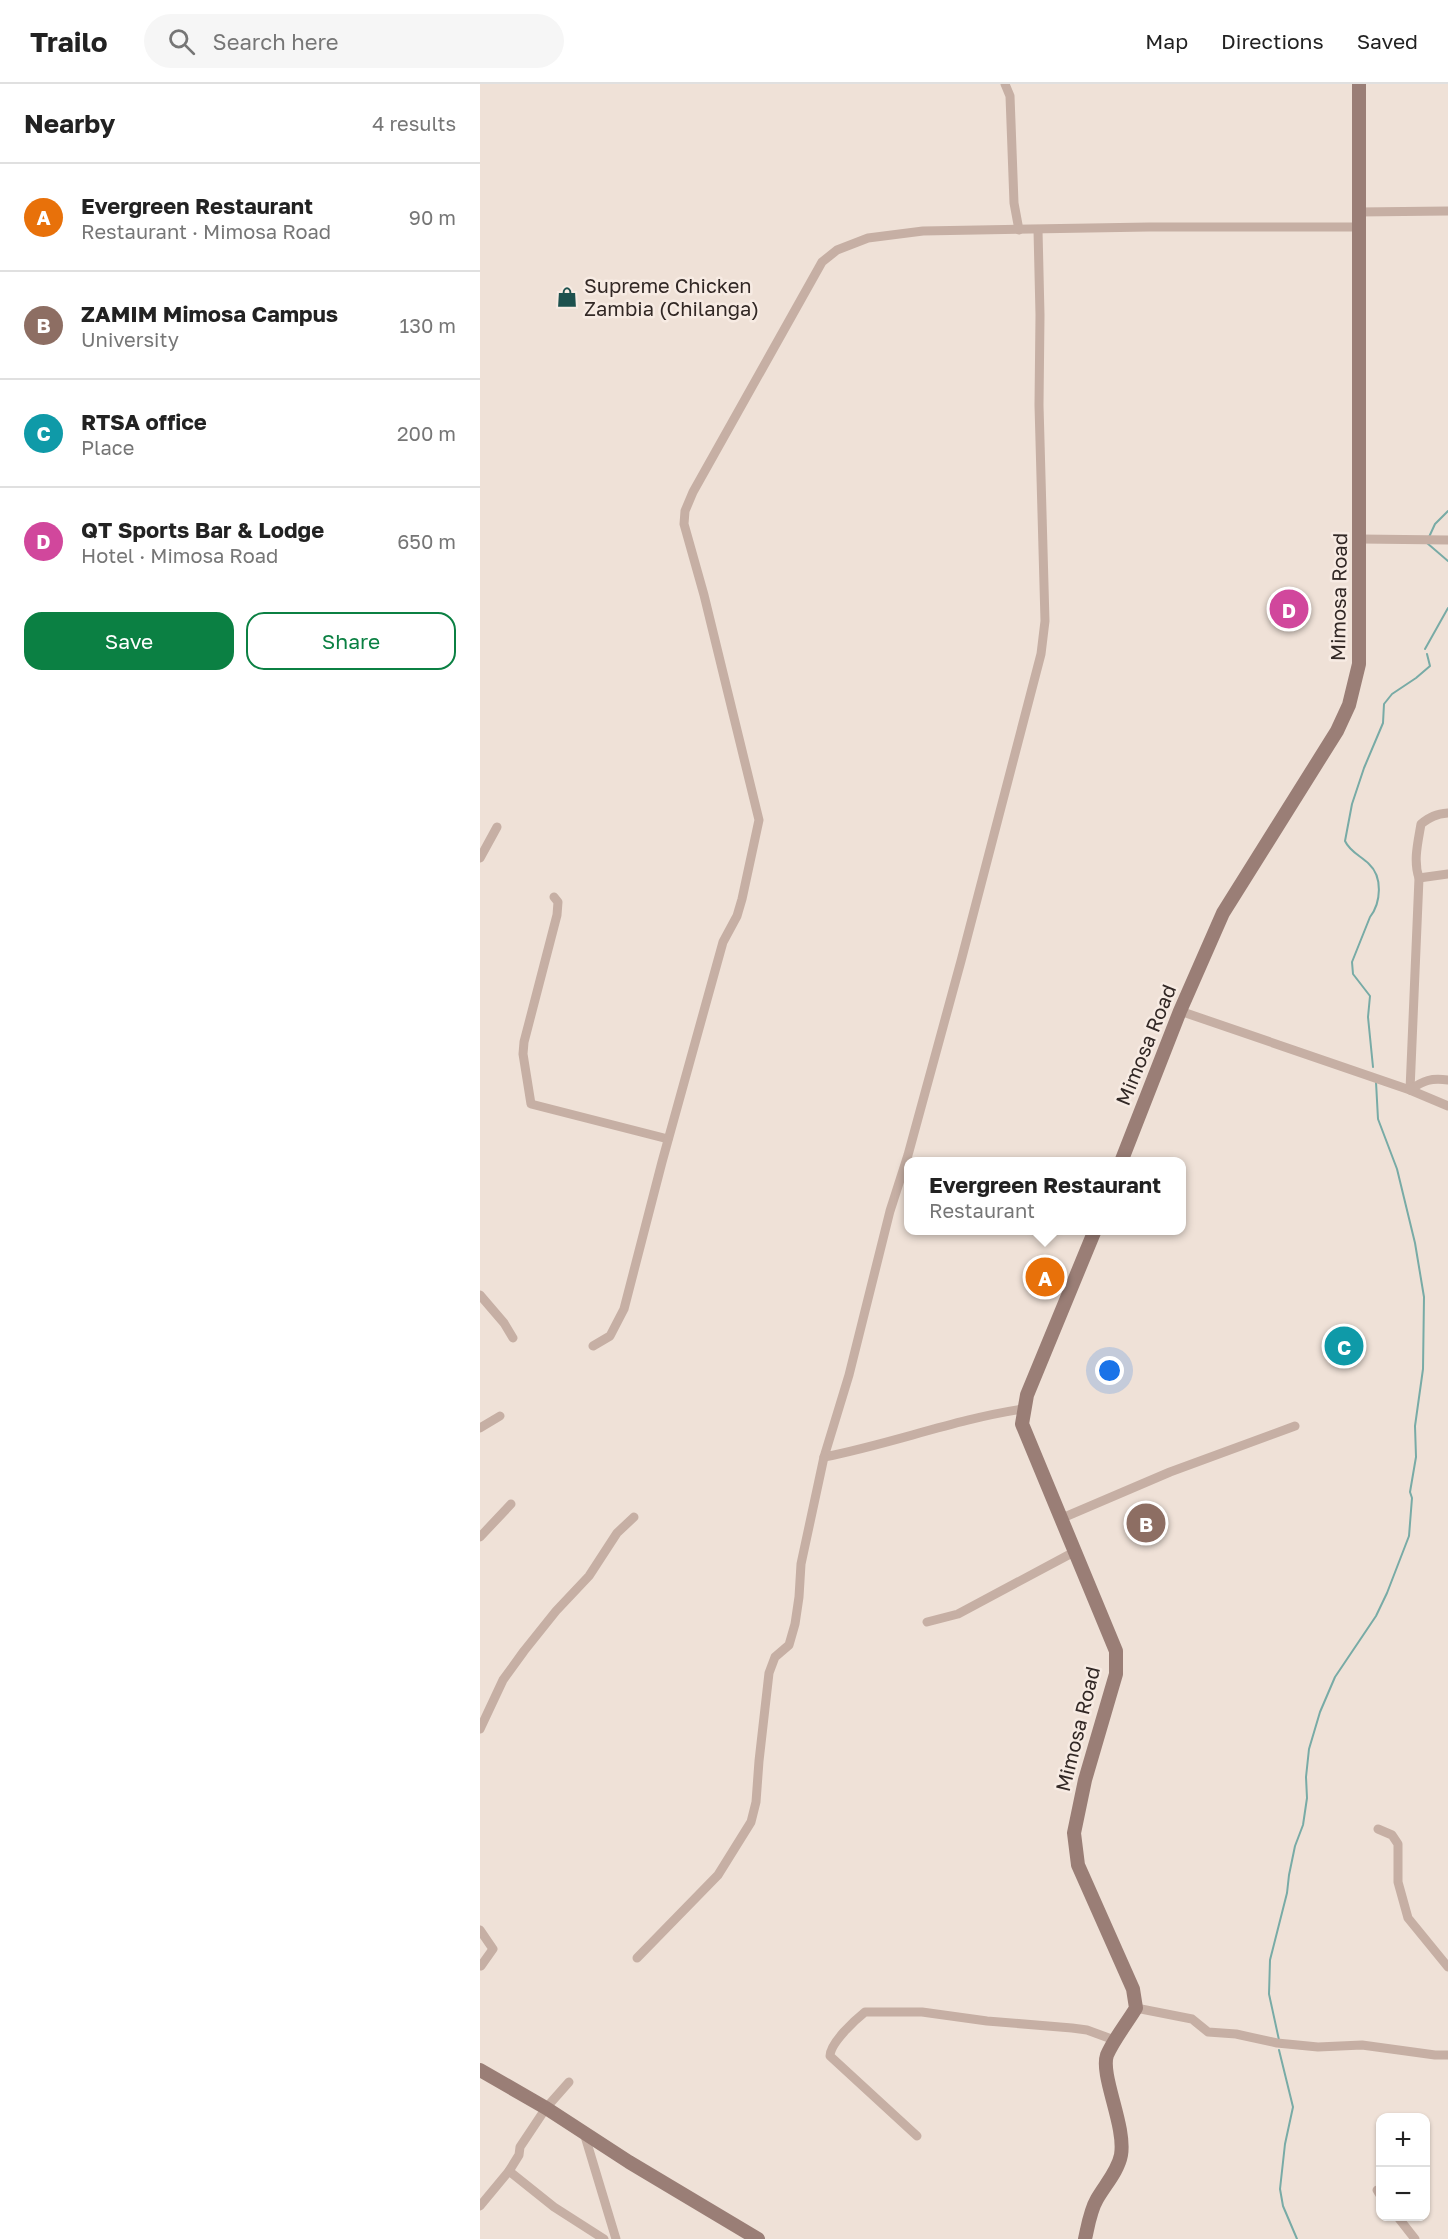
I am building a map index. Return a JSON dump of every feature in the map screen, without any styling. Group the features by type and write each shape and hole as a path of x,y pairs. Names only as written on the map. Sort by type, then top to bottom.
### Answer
{"street":[{"path":"1005,84 1010,96 1014,203 1019,230"},
{"name":"Mimosa Road","path":"1123,1157 1180,1011 1223,913 1323,755 1348,705 1359,664 1359,84"},
{"path":"1359,212 1448,211"},
{"path":"592,1346 610,1336 624,1309 723,942 737,916 742,900 759,824 704,595 684,524 688,503 825,257 868,238 923,231 1359,227"},
{"path":"907,1157 1041,654 1045,621 1039,405 1038,230"},
{"path":"1360,539 1448,540"},
{"path":"1410,1090 1419,878 1415,867 1421,824 1430,817 1448,813"},
{"path":"480,858 497,827"},
{"path":"1419,878 1448,874"},
{"path":"554,897 558,902 557,915 523,1049 531,1104 668,1139"},
{"path":"1180,1011 1410,1090 1448,1106"},
{"path":"1410,1090 1431,1078 1448,1080"},
{"path":"637,1958 718,1875 752,1822 769,1673 776,1657 789,1645 795,1624 800,1597 801,1564 824,1457 849,1375 890,1211 904,1167"},
{"path":"824,1457 869,1448 1023,1408 1093,1235"},
{"path":"480,1295 504,1323 513,1338"},
{"name":"Mimosa Road","path":"1023,1408 1022,1424 1116,1651 1116,1674 1075,1820 1075,1849 1084,1881 1133,1989 1136,2008"},
{"path":"480,1428 500,1416"},
{"path":"1060,1519 1170,1472 1295,1426"},
{"path":"481,1534 511,1504"},
{"path":"480,1729 503,1680 524,1651 556,1611 589,1576 617,1533 634,1518"},
{"path":"927,1622 958,1614 1074,1552"},
{"path":"1378,1829 1392,1835 1398,1844 1398,1882 1408,1918 1448,1967"},
{"path":"480,1930 493,1949 481,1966"},
{"path":"1085,2239 1096,2201 1117,2167 1121,2155 1121,2136 1106,2070 1107,2056 1136,2008 1192,2019 1208,2032 1236,2034 1277,2043 1318,2047 1362,2045 1448,2055"},
{"path":"918,2136 830,2056 830,2050 838,2038 865,2012 922,2012 1004,2023 1072,2028 1087,2030 1117,2041"},
{"path":"480,2070 546,2108 758,2239"},
{"path":"480,2206 510,2171 519,2155 520,2146 546,2108 569,2082"},
{"path":"584,2133 616,2239"},
{"path":"510,2171 554,2207 604,2239"},
{"path":"1400,2221 1415,2239"}],"waterway":[{"path":"1429,537 1435,524 1448,511"},
{"path":"1427,543 1448,561"},
{"path":"1425,649 1448,608"},
{"path":"1373,1067 1368,1017 1370,996 1353,974 1352,962 1374,911 1379,890 1374,869 1345,841 1352,804 1383,723 1384,704 1392,694 1430,666 1427,654"},
{"path":"1279,2040 1269,1994 1270,1960 1287,1893 1295,1846 1303,1825 1307,1798 1306,1777 1309,1749 1320,1712 1335,1677 1376,1616 1409,1536 1412,1498 1410,1492 1416,1457 1415,1426 1423,1369 1424,1297 1415,1243 1397,1169 1378,1119 1376,1082"},
{"path":"1279,2050 1293,2107 1285,2144 1280,2189 1283,2206 1297,2239"}],"place":[{"name":"Supreme Chicken Zambia (Chilanga)","path":"567,297"},
{"name":"QT Sports Bar & Lodge","path":"1289,609"},
{"name":"Evergreen Restaurant","path":"1045,1277"},
{"name":"RTSA office","path":"1344,1346"},
{"name":"ZAMIM Mimosa Campus","path":"1146,1523"}]}
